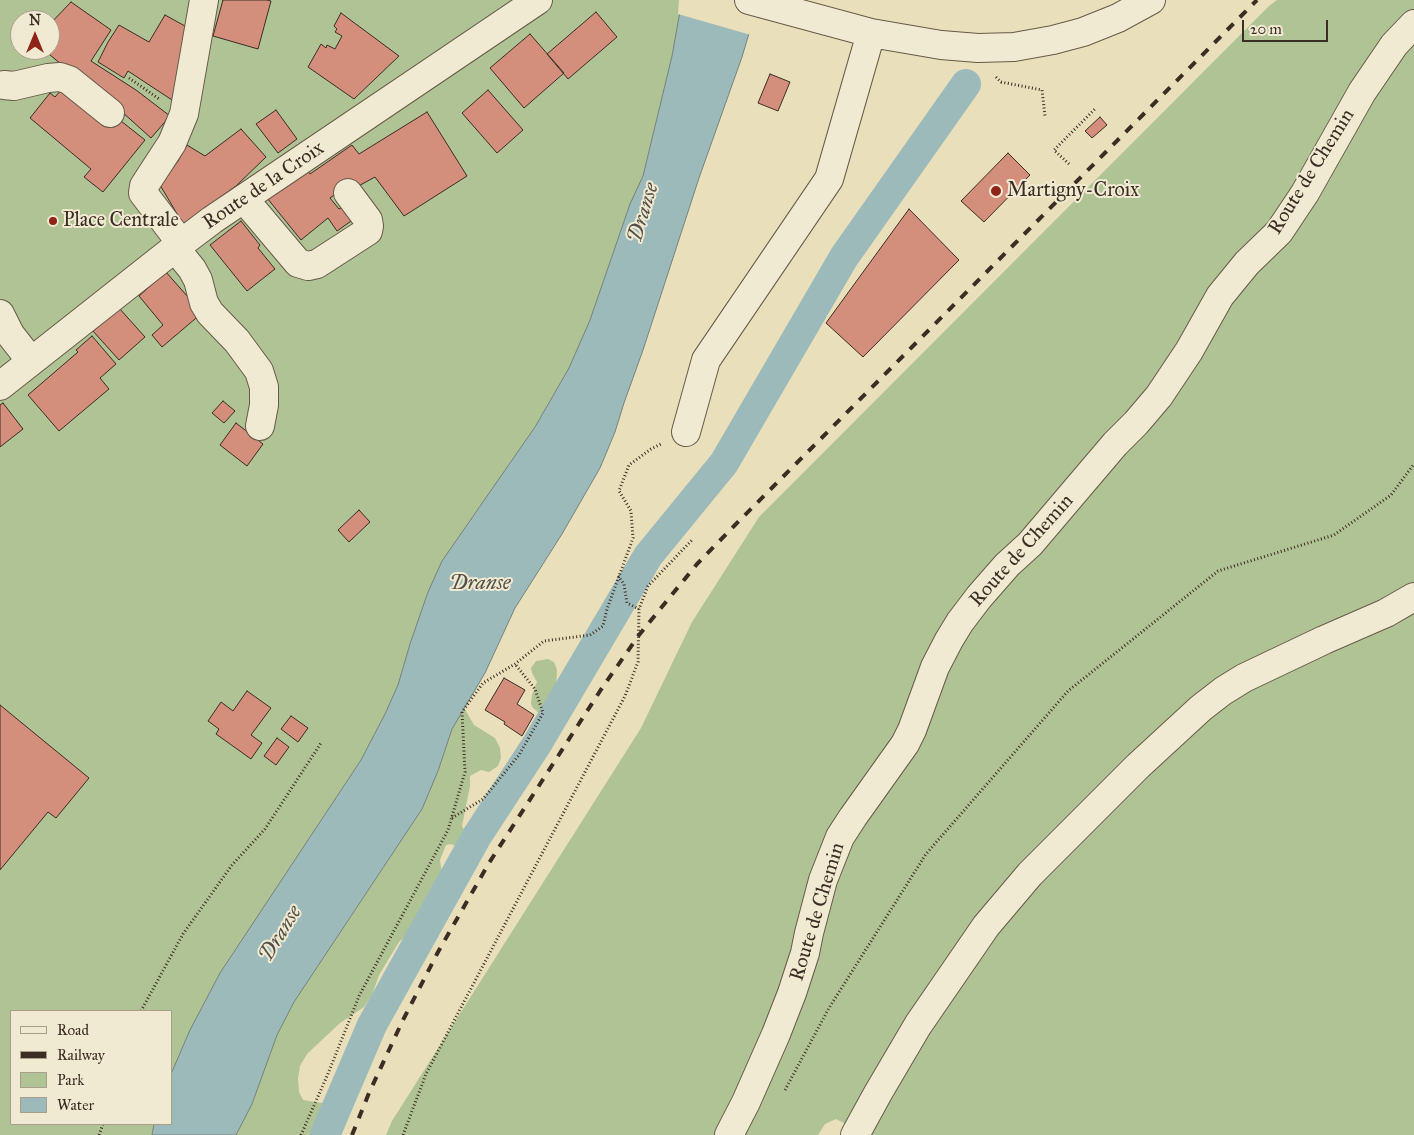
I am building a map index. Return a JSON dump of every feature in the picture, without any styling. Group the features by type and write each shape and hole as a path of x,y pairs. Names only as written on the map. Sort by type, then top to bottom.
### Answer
{"street":[{"path":"204,0 184,114 172,143 144,186 143,193 192,269 198,280 204,303 210,313 237,341 259,371 264,387 264,405 260,426"},
{"name":"Route de la Croix","path":"0,386 178,245 538,0"},
{"path":"749,0 871,33 941,45 978,48 1014,47 1083,32 1118,18 1151,0"},
{"name":"Route de Chemin","path":"729,1135 746,1102 792,994 805,953 823,880 840,837 852,817 905,744 935,667 960,622 1007,565 1030,544 1115,444 1159,396 1189,351 1220,296 1231,281 1279,232 1305,193 1362,92 1394,45 1414,24"},
{"path":"686,432 706,360 829,179 871,33"},
{"path":"4,85 14,86 60,77 68,80 110,113"},
{"path":"244,199 298,263 308,266 317,264 368,231 368,220 348,193"},
{"path":"0,314 10,334 31,361"},
{"path":"855,1135 918,1025 986,926 1030,874 1138,766 1201,708 1244,678 1386,613 1414,597"}],"path":[{"path":"996,77 1001,82 1042,90 1045,116"},
{"path":"1069,164 1054,150 1096,108"},
{"path":"301,1135 359,996 448,830 464,772 462,712 483,683 515,664 544,641 590,635 602,626 618,576 633,538 631,511 619,491 629,465 651,449 686,432"},
{"path":"784,1093 829,1008 926,854 1068,691 1218,571 1334,535 1391,495 1414,464"},
{"path":"403,1135 426,1074 625,696 638,662 639,609 648,586 692,540"},
{"path":"618,576 624,584 627,603 639,609"},
{"path":"452,818 483,799 519,755 543,712 535,689 515,664"},
{"path":"142,1010 183,934 232,865 265,829 322,743"}],"green space":[{"path":"0,0 712,0 595,387 179,1135 0,1135"},
{"path":"1277,0 1414,0 1414,1135 864,1135 836,1119 825,1124 818,1135 386,1135 392,1121 641,728 692,622 759,517"},
{"path":"548,659 554,662 557,670 556,687 558,691 578,690 577,699 556,723 541,753 517,786 499,817 487,829 481,847 472,853 462,852 454,845 446,845 440,860 442,875 438,896 409,933 399,942 379,975 372,995 364,1007 340,1023 307,1054 300,1066 298,1078 299,1092 303,1100 322,1103 329,1098 347,1062 352,1057 357,1060 314,1135 217,1135 456,694 474,725 495,738 500,748 501,758 498,766 489,772 481,770 470,776 470,786 462,826 466,833 474,831 501,786 513,775 534,743 542,725 539,713 531,704 537,682 531,668 536,661"}],"water":[{"name":"Dranse","path":"682,0 759,0 742,57 699,178 643,350 615,432 600,468 562,534 515,608 485,673 452,729 438,771 422,809 294,1002 277,1035 252,1104 236,1135 152,1135 154,1125 172,1125 172,1072 190,1030 220,973 361,760 385,714 398,685 428,592 442,561 535,427 569,368 590,320 630,204 643,176 672,56"}],"pier":[{"path":"679,0 762,0 751,35 678,14"}],"building":[{"path":"223,0 271,1 258,49 213,36"},
{"path":"71,2 111,30 91,61 136,90 170,116 151,138 121,111 56,60 60,60 60,14"},
{"path":"596,12 617,37 568,79 547,54"},
{"path":"341,13 399,56 354,99 308,67 321,44 326,48 327,45 335,49 342,36 335,32 337,29 334,26"},
{"path":"165,15 194,31 183,71 172,100 128,71 124,78 98,62 119,25 149,42"},
{"path":"530,34 564,73 524,108 490,68"},
{"path":"770,74 790,82 778,111 758,103"},
{"path":"62,89 116,117 145,140 103,192 84,177 91,169 30,118 50,93 55,97"},
{"path":"488,90 523,130 497,153 462,113"},
{"path":"276,110 297,139 278,153 256,124"},
{"path":"427,112 467,176 404,216 375,177 353,189 350,184 330,198 339,209 344,206 354,219 337,231 328,218 301,240 263,193 304,165 310,174 352,145 359,154"},
{"path":"1100,117 1107,125 1092,138 1085,131"},
{"path":"241,129 266,157 236,186 183,224 160,185 187,145 205,156"},
{"path":"1008,153 1030,175 984,222 961,201"},
{"path":"909,209 959,260 863,357 826,323"},
{"path":"241,221 260,245 258,248 275,269 247,291 210,245"},
{"path":"166,272 202,313 162,347 152,335 163,325 139,296"},
{"path":"119,308 145,337 119,360 93,331"},
{"path":"92,336 116,364 100,378 109,389 59,431 28,395 78,352 76,350"},
{"path":"223,401 235,411 224,423 212,413"},
{"path":"3,403 23,429 0,447 0,405"},
{"path":"236,423 263,444 247,466 220,445"},
{"path":"359,510 370,522 349,542 338,530"},
{"path":"504,678 525,690 517,704 534,715 522,736 504,724 505,722 485,710"},
{"path":"247,691 271,708 251,735 262,743 251,759 216,734 219,729 208,721 221,702 233,711"},
{"path":"0,705 89,778 56,818 48,812 0,870"},
{"path":"291,716 308,728 298,742 281,729"},
{"path":"277,738 289,747 276,765 264,756"}],"waterway":[{"path":"325,1135 372,1025 477,836 537,744 648,556 724,463 844,257 966,84"}],"railway":[{"path":"352,1135 402,1022 438,952 489,863 602,688 639,635 697,564 1257,0"}],"place":[{"name":"Martigny-Croix","path":"996,191"},
{"name":"Place Centrale","path":"53,221"}]}
